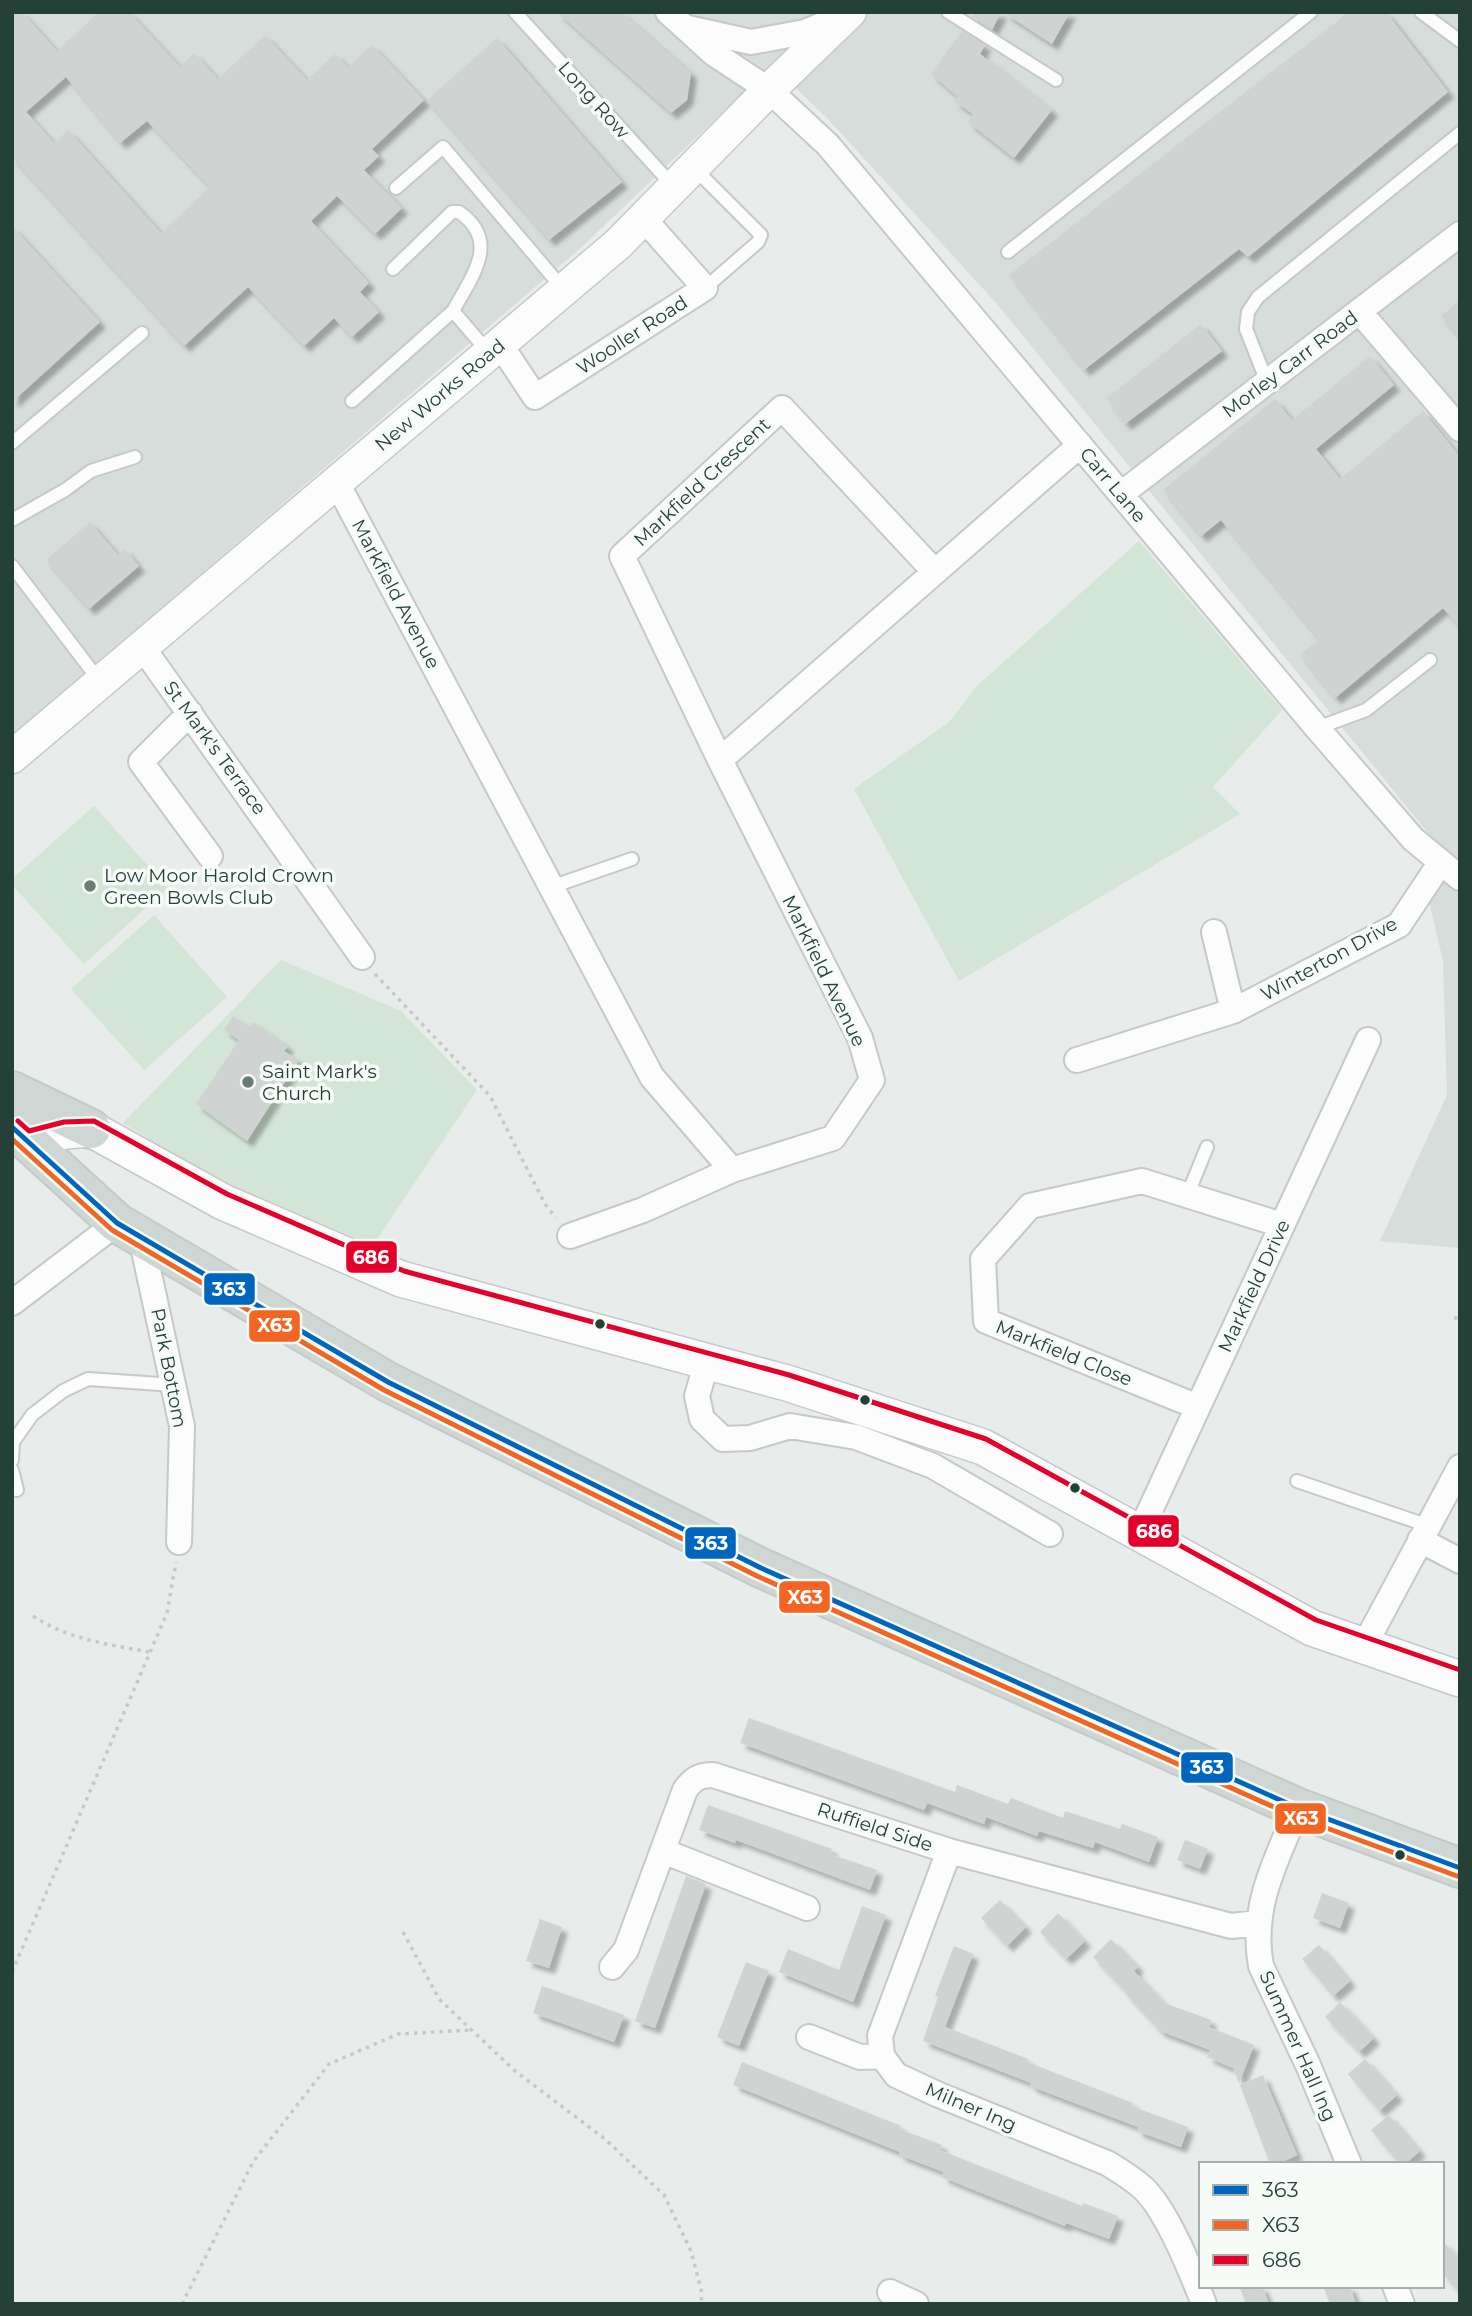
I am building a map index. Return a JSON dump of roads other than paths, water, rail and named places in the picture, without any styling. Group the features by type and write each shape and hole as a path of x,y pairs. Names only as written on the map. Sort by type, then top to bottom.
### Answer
{"main road":[{"path":"12,1091 92,1129 223,1202 401,1279 788,1383 983,1447 1312,1628 1460,1679"},
{"path":"19,1134 92,1129"},
{"path":"19,1134 129,1230 388,1382 761,1568 1298,1808 1460,1868"}],"street":[{"name":"New Works Road","path":"12,757 618,244 769,90 849,13"},
{"path":"676,20 751,42 805,32 849,13"},
{"name":"Carr Lane","path":"676,20 713,52 769,90 828,145 1317,728 1413,839 1450,870"},
{"name":"Wooller Road","path":"495,349 535,397 705,288 644,219"},
{"name":"Morley Carr Road","path":"1121,494 1460,233"},
{"path":"1359,311 1460,429"},
{"name":"Markfield Crescent","path":"720,760 622,556 782,408 935,572"},
{"path":"720,760 1080,445"},
{"name":"Markfield Avenue","path":"337,483 652,1077 732,1170 833,1138 872,1080 860,1038 720,760"},
{"name":"St Mark's Terrace","path":"143,648 362,957"},
{"path":"190,713 141,762 210,856"},
{"name":"Winterton Drive","path":"1077,1060 1233,1011 1399,925 1450,870"},
{"path":"1214,932 1233,1011"},
{"name":"Markfield Drive","path":"1140,1532 1368,1040"},
{"path":"570,1236 643,1210 732,1170"},
{"name":"Markfield Close","path":"1198,1407 985,1321 983,1259 1030,1206 1142,1181 1282,1225"},
{"path":"12,1303 129,1230"},
{"name":"Park Bottom","path":"129,1230 174,1385 183,1426 179,1542"},
{"path":"707,1361 697,1396 702,1419 723,1439 750,1438 790,1426 856,1437 933,1466 1050,1534"},
{"path":"1364,1646 1460,1467"},
{"path":"1425,1533 1460,1561"},
{"name":"Ruffield Side","path":"612,1967 626,1950 685,1790 691,1782 704,1775 713,1775 949,1851 1231,1926 1258,1923"},
{"name":"Summer Hall Ing","path":"1298,1808 1268,1877 1258,1923 1261,1966 1308,2065 1348,2162"},
{"path":"663,1851 807,1908"},
{"path":"809,2037 860,2057 882,2056 880,2036 949,1851"},
{"name":"Milner Ing","path":"882,2056 896,2075 1107,2163 1129,2175 1146,2190 1164,2218 1204,2304"},
{"path":"890,2292 916,2304"}],"lane":[{"name":"Long Row","path":"515,12 684,177 761,234 758,242 705,288"},
{"path":"948,12 1056,80"},
{"path":"1008,252 1311,12"},
{"path":"1421,12 1460,41"},
{"path":"1266,382 1246,328 1248,312 1258,297 1460,133"},
{"path":"396,188 443,147 564,290"},
{"path":"352,401 453,311 473,276 481,250 480,233 471,219 459,212 452,212 393,270"},
{"path":"453,311 495,349"},
{"path":"12,443 142,333"},
{"path":"12,520 91,471 135,457"},
{"path":"12,566 101,683"},
{"path":"1317,728 1366,710 1430,660"},
{"path":"551,887 632,859"},
{"path":"1187,1196 1207,1147"},
{"path":"12,1460 13,1442 32,1415 63,1391 88,1379 174,1385"},
{"path":"12,1470 16,1490"},
{"path":"1297,1481 1425,1533"}],"place":[{"name":"Low Moor Harold Crown Green Bowls Club","path":"90,886"},
{"name":"Saint Mark's Church","path":"248,1082"}]}
